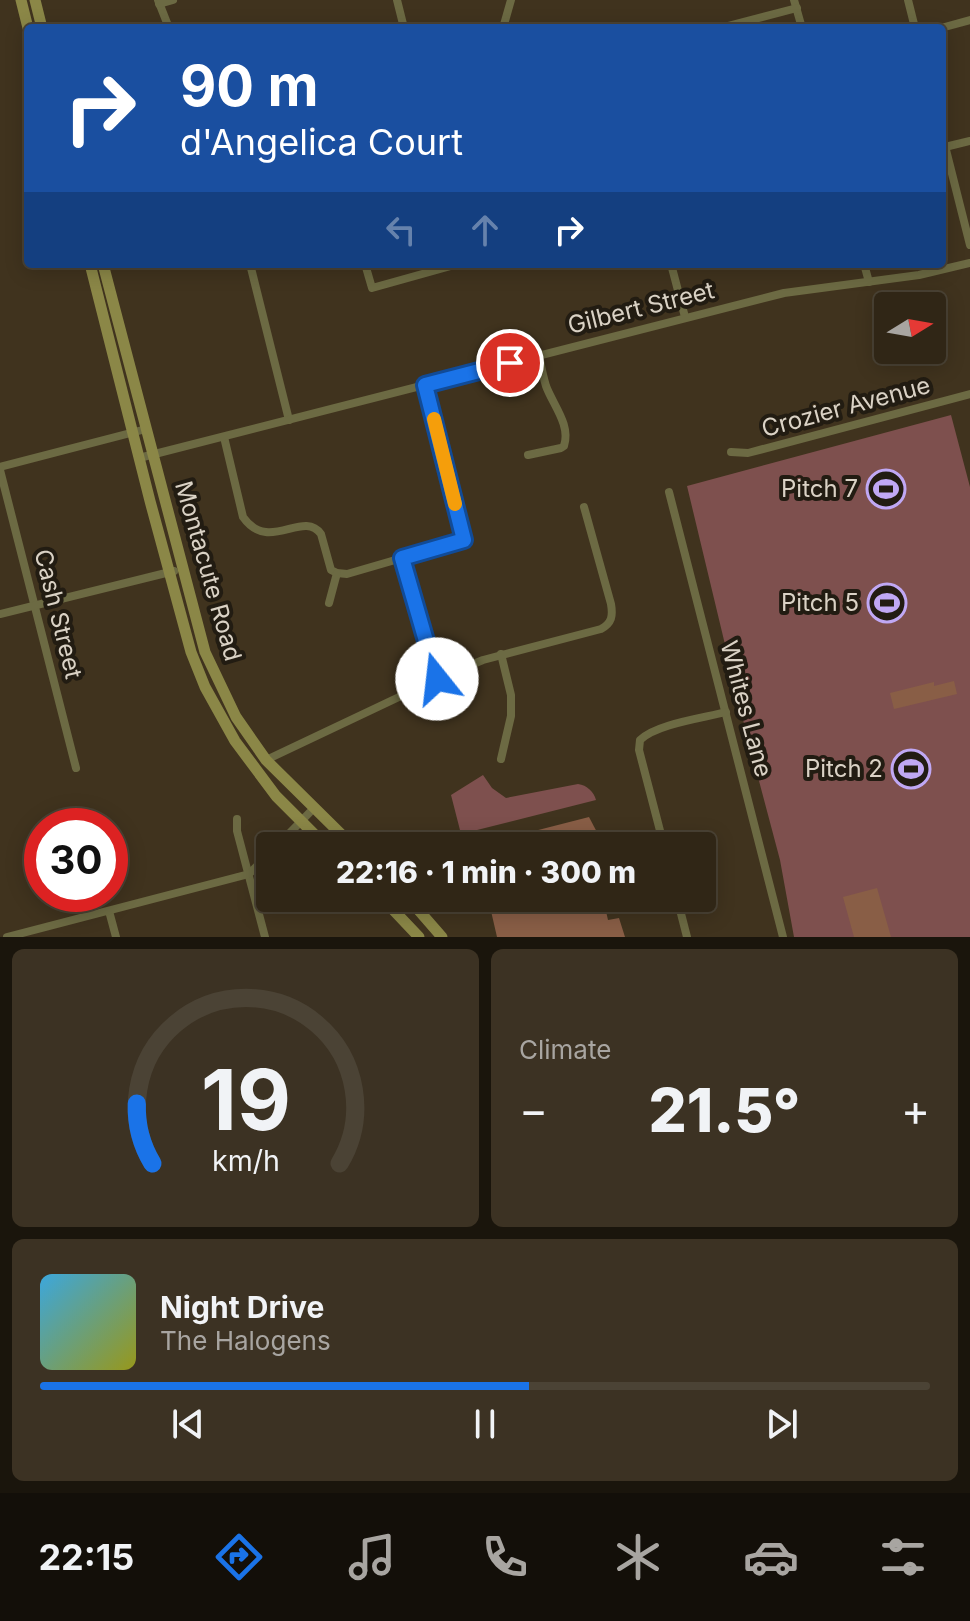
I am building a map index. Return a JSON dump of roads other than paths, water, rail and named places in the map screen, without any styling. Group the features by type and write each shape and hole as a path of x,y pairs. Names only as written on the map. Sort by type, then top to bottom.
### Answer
{"main road":[{"path":"21,0 27,24"},
{"path":"35,0 41,24"},
{"name":"Montacute Road","path":"91,268 191,652 205,687 235,741 276,796 311,832"},
{"name":"Montacute Road","path":"104,268 205,652 236,717 266,760 338,832"},
{"path":"395,912 419,937"},
{"path":"420,912 442,937"}],"street":[{"path":"167,24 159,2 173,0"},
{"path":"397,0 403,24"},
{"path":"504,24 511,0"},
{"path":"908,0 914,24"},
{"path":"733,24 796,4 801,24"},
{"path":"946,27 970,20"},
{"path":"946,147 970,141"},
{"path":"946,151 970,245"},
{"name":"Gilbert Street","path":"139,458 784,293 919,275 970,263"},
{"path":"251,268 289,420"},
{"path":"366,268 372,288 444,268"},
{"path":"672,268 685,317"},
{"path":"865,268 869,282"},
{"path":"528,455 561,448 566,439 539,355"},
{"path":"334,572 347,574 464,540 425,385"},
{"name":"Crozier Avenue","path":"731,452 748,453 970,394"},
{"path":"0,469 146,429"},
{"path":"224,437 243,517 249,525 262,532 273,533 307,525 320,530 334,572 329,603"},
{"name":"Cash Street","path":"0,469 76,768"},
{"name":"Whites Lane","path":"669,492 783,937"},
{"path":"266,760 437,679 501,654 608,625 612,620 611,604 584,507"},
{"path":"402,558 437,679"},
{"path":"0,614 182,569"},
{"path":"501,654 511,695 511,716 501,759"},
{"path":"660,832 639,750 640,740 658,729 726,712"},
{"path":"292,832 313,809"},
{"path":"237,819 237,831 265,937"},
{"path":"128,906 249,874 256,867"},
{"path":"7,937 105,912"},
{"path":"109,912 116,937"},
{"path":"681,912 687,937"}],"place":[{"name":"Pitch 7","path":"886,489"},
{"name":"Pitch 5","path":"887,603"},
{"name":"Pitch 2","path":"911,769"}]}
